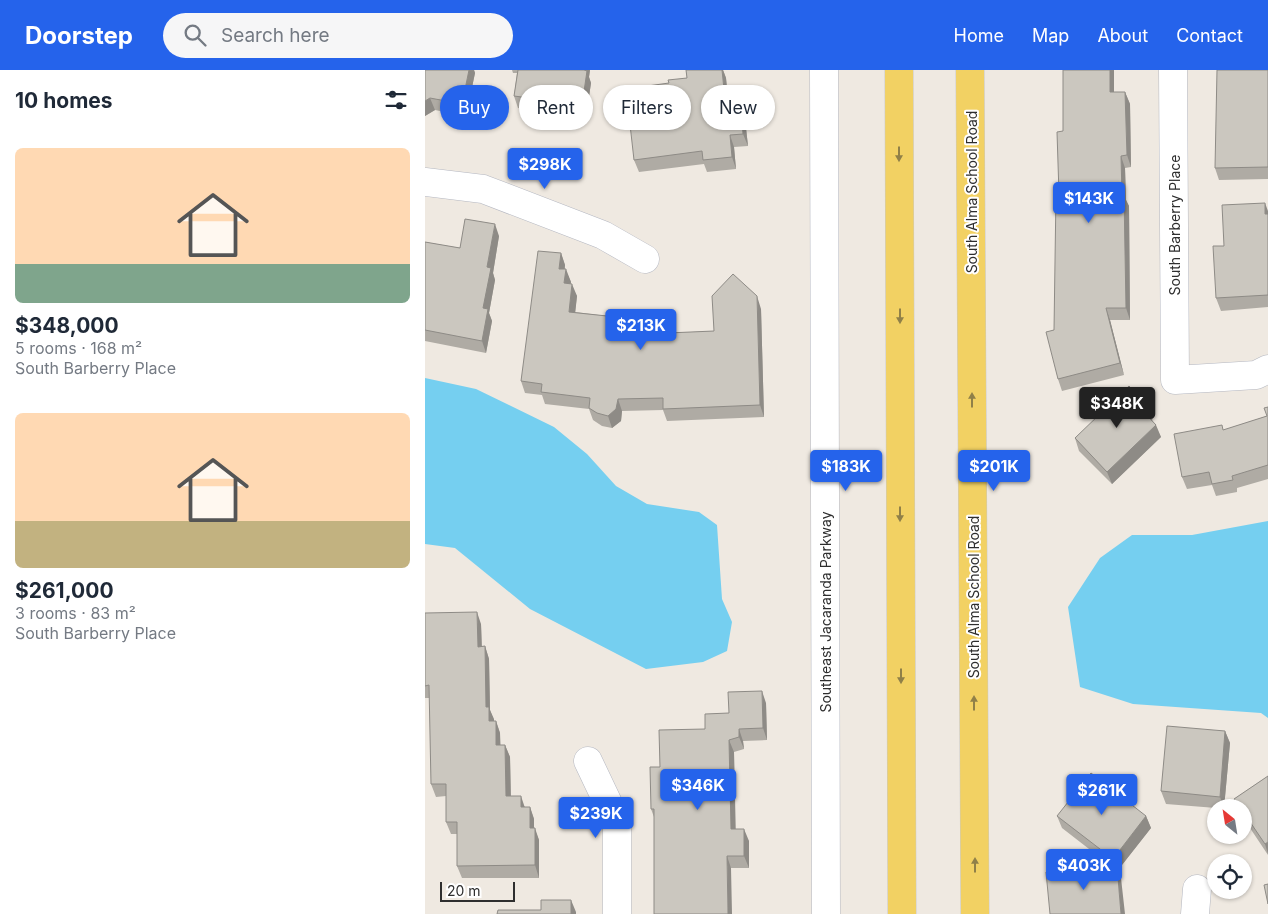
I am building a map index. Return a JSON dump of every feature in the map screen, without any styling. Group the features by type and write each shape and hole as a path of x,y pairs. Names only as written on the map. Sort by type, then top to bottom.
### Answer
{"main road":[{"path":"899,70 902,914"},
{"name":"South Alma School Road","path":"970,70 975,914"}],"street":[{"name":"Southeast Jacaranda Parkway","path":"824,70 826,914"},
{"name":"South Barberry Place","path":"1173,70 1175,380 1256,375 1268,369"},
{"path":"425,182 483,189 603,235 645,259"},
{"path":"588,761 617,822 617,914"}],"water":[{"path":"425,378 476,389 554,427 587,454 616,486 647,504 699,512 717,525 722,599 732,622 727,651 703,662 646,669 530,609 455,548 425,544"},
{"path":"1268,521 1268,718 1261,713 1133,704 1080,687 1068,607 1100,558 1132,535 1192,535"}],"building":[{"path":"425,70 469,70 466,85 440,85 440,100 430,98 425,101"},
{"path":"518,70 587,71 585,85 519,85 519,97 514,96"},
{"path":"686,70 722,70 724,85 701,85 701,130 743,130 743,134 730,135 732,157 703,160 702,151 634,160 631,130 691,130 691,85 655,85 669,83 668,80 687,78"},
{"path":"1063,70 1110,70 1110,92 1125,92 1127,155 1121,156 1122,194 1124,194 1126,308 1106,308 1120,363 1058,379 1046,332 1054,330 1056,194 1059,194 1057,132 1063,131"},
{"path":"1217,70 1268,70 1268,167 1215,168"},
{"path":"1265,203 1265,214 1268,214 1268,295 1216,298 1213,246 1224,246 1222,205"},
{"path":"465,219 495,224 487,267 491,268 483,308 488,309 482,341 425,330 425,242 460,248"},
{"path":"538,251 561,253 559,269 566,269 564,283 572,284 569,312 607,316 607,322 622,324 621,335 714,331 712,296 733,274 757,296 760,405 663,409 663,398 618,399 616,409 608,416 597,413 589,408 590,398 541,392 542,384 521,381"},
{"path":"1129,386 1149,406 1143,411 1156,425 1107,472 1075,438"},
{"path":"1268,407 1268,465 1232,476 1233,480 1212,484 1209,472 1182,477 1174,434 1222,425 1223,430 1267,416 1264,408"},
{"path":"477,612 478,647 485,646 486,707 489,707 489,721 496,721 496,745 505,745 506,796 521,796 521,807 530,807 530,828 535,828 535,865 457,866 457,822 446,822 446,784 431,784 429,685 425,686 425,613"},
{"path":"762,691 763,728 739,729 739,737 729,740 731,829 744,829 744,856 727,856 728,914 654,914 654,809 651,809 650,767 660,767 659,730 705,729 705,714 729,713 728,692"},
{"path":"1167,726 1225,731 1220,797 1161,791"},
{"path":"1091,773 1146,816 1113,859 1057,816"},
{"path":"1268,776 1268,842 1265,844 1253,826 1253,799 1234,799"},
{"path":"1117,866 1121,914 1050,914 1046,872"},
{"path":"1268,884 1268,904 1264,885"},
{"path":"541,900 571,900 571,914 497,914 498,910 541,910"}]}
